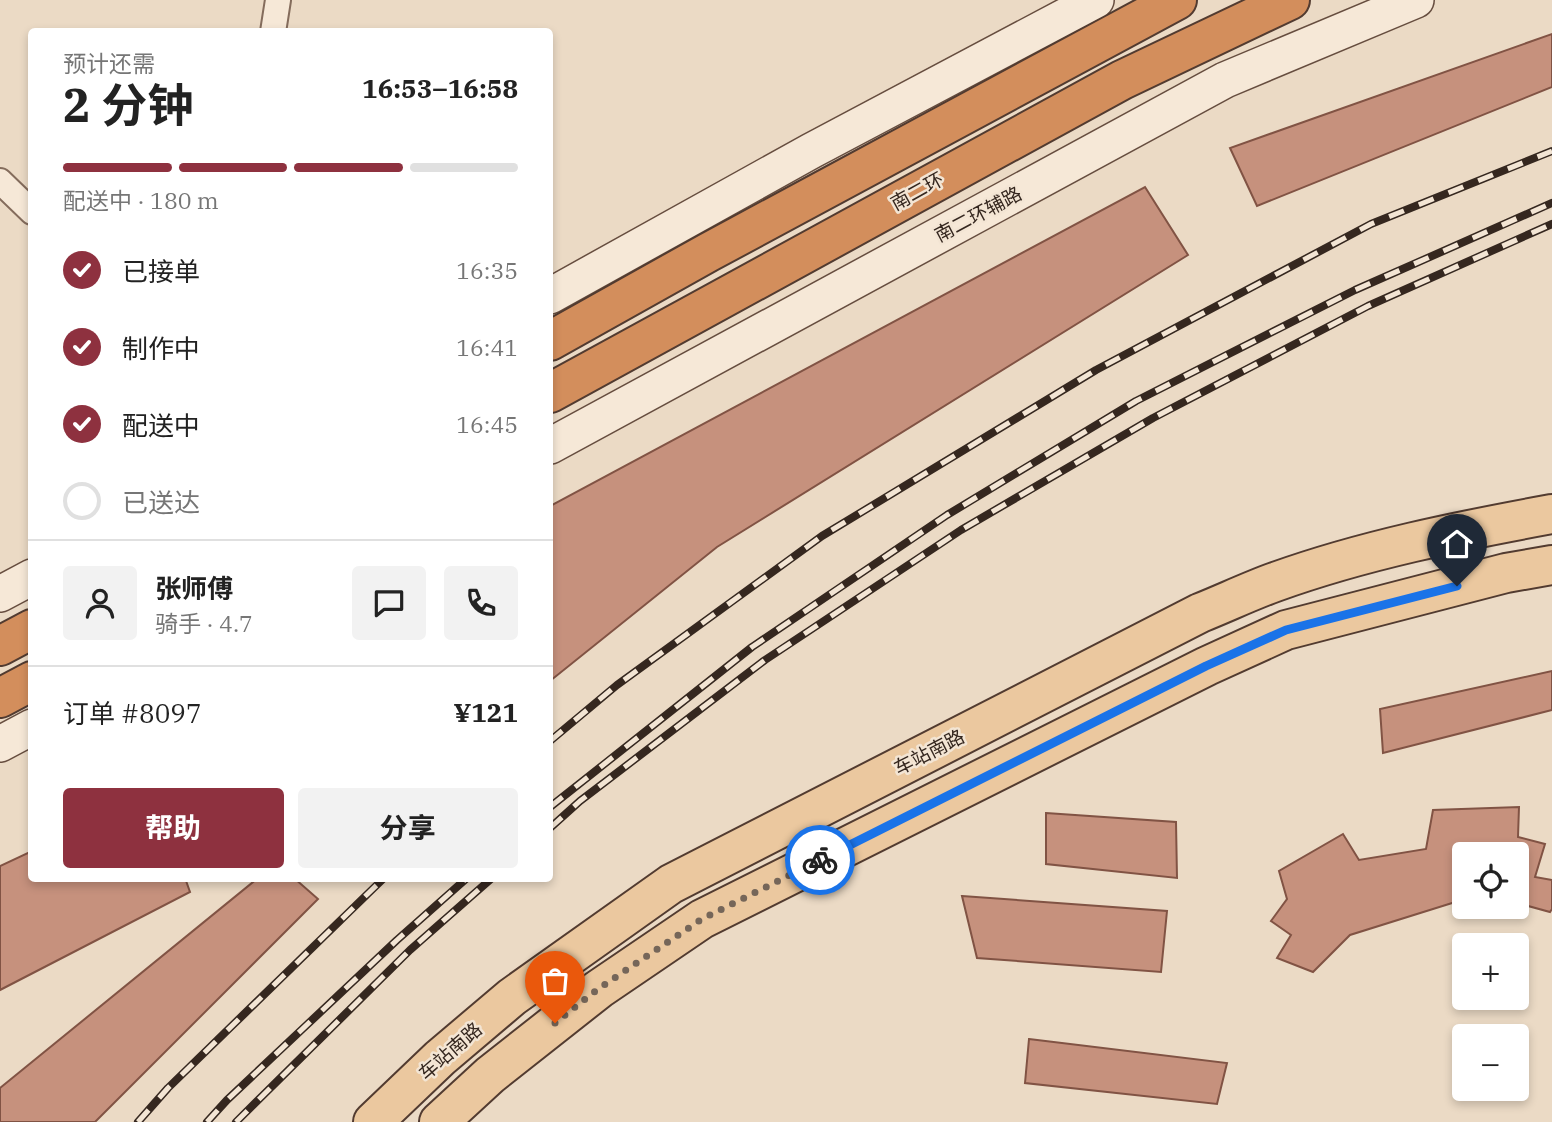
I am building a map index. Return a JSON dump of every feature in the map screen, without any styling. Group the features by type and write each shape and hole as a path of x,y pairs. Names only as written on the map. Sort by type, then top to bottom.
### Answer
{"highway":[{"path":"553,339 709,252 1177,0"},
{"name":"南二环","path":"553,391 1110,86 1290,0"},
{"path":"0,646 28,631"},
{"path":"0,698 28,683"}],"main road":[{"path":"553,294 811,151 1096,0"},
{"name":"南二环辅路","path":"553,444 1225,80 1416,0"},
{"name":"车站南路","path":"373,1122 440,1058 512,997 671,884 1200,613 1275,582 1354,558 1480,527 1552,514"},
{"path":"439,1122 490,1074 598,989 702,919 1206,666 1286,630 1506,573 1552,565"},
{"path":"0,594 28,579"},
{"path":"0,744 28,729"}],"street":[{"path":"274,28 278,0"},
{"path":"0,181 28,208"}],"building":[{"path":"1552,34 1552,87 1257,206 1230,148"},
{"path":"1145,187 1188,255 717,547 553,679 553,504"},
{"path":"1552,671 1552,710 1383,753 1380,709"},
{"path":"1519,807 1518,837 1545,844 1535,877 1552,880 1550,912 1529,906 1529,842 1452,842 1452,903 1350,935 1313,972 1277,958 1291,935 1271,921 1287,899 1279,871 1343,834 1359,860 1426,849 1433,810"},
{"path":"1046,813 1176,822 1177,878 1046,864"},
{"path":"28,853 28,882 186,882 190,892 0,990 0,866"},
{"path":"253,882 299,882 318,899 95,1122 0,1122 0,1088"},
{"path":"962,896 1167,911 1161,972 977,958"},
{"path":"1029,1039 1227,1063 1217,1104 1025,1083"}],"railway":[{"path":"553,738 617,685 822,536 1096,370 1371,224 1552,151"},
{"path":"553,805 752,647 947,515 1136,401 1355,290 1552,203"},
{"path":"553,825 580,801 765,660 961,530 1153,418 1368,306 1552,224"},
{"path":"138,1122 168,1088 380,882"},
{"path":"207,1122 397,940 462,882"},
{"path":"236,1122 410,950 487,882"}],"way so far":[{"path":"555,1023 598,989 702,919 820,860"}],"route":[{"path":"820,860 1206,666 1286,630 1457,586"}]}
